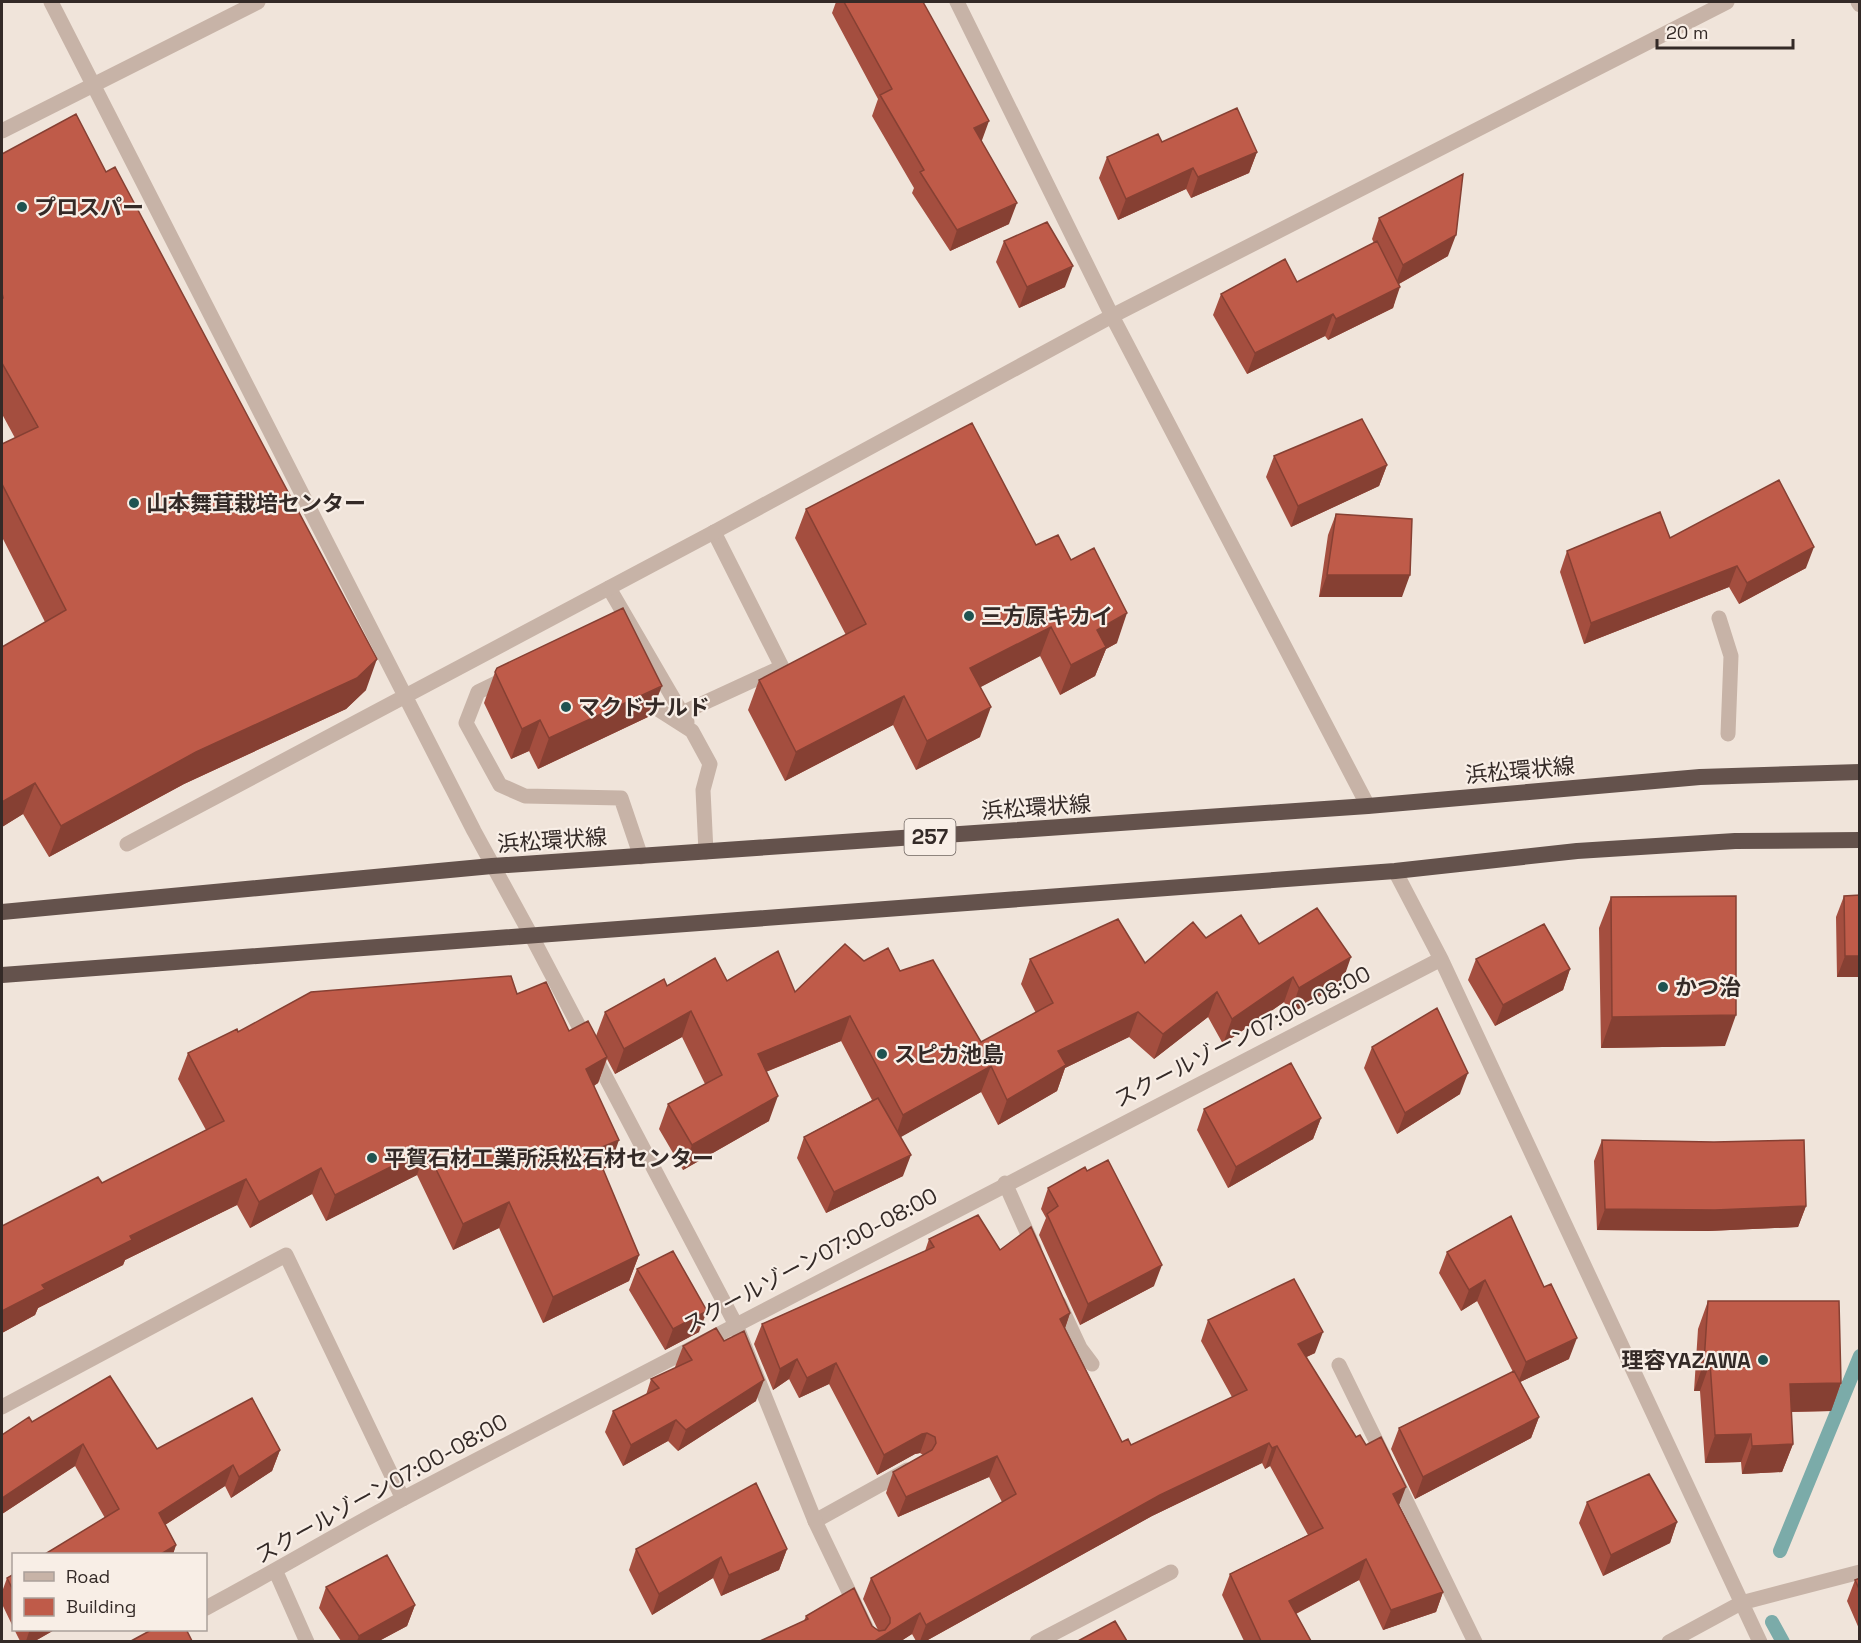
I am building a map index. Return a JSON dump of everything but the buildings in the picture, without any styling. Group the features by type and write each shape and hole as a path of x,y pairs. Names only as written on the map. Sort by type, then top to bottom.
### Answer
{"highway":[{"name":"浜松環状線","path":"2,912 492,866 1368,806 1700,777 1860,772"},
{"path":"2,975 1395,871 1577,851 1735,841 1860,840"}],"street":[{"path":"51,2 492,866 532,937 736,1325 815,1521 873,1641"},
{"path":"2,131 258,2"},
{"path":"957,2 1112,316 1368,806"},
{"path":"127,844 714,532 1112,316 1727,2"},
{"path":"682,713 782,667 714,532"},
{"path":"609,588 710,764 703,790 706,852"},
{"path":"1719,618 1731,656 1728,734"},
{"path":"616,626 624,645"},
{"path":"520,672 478,692 466,723 500,785 525,796 621,798 640,857"},
{"path":"637,672 656,708 692,731"},
{"path":"1395,871 1441,959 1760,1641"},
{"name":"スクールゾーン07:00-08:00","path":"207,1607 276,1572 403,1498 1005,1183 1441,959"},
{"path":"1005,1183 1042,1266"},
{"path":"2,1407 286,1255 403,1498"},
{"path":"1052,1286 1080,1348 1092,1364"},
{"path":"1339,1365 1475,1641"},
{"path":"815,1521 919,1463"},
{"path":"276,1572 307,1641"},
{"path":"1037,1641 1171,1572"},
{"path":"1669,1641 1741,1603 1860,1572"}],"waterway":[{"path":"1780,1551 1860,1356"},
{"path":"1772,1622 1783,1642"}],"place":[{"name":"プロスパー","path":"22,207"},
{"name":"山本舞茸栽培センター","path":"134,503"},
{"name":"三方原キカイ","path":"969,616"},
{"name":"マクドナルド","path":"566,707"},
{"name":"かつ治","path":"1663,987"},
{"name":"スピカ池島","path":"882,1054"},
{"name":"平賀石材工業所浜松石材センター","path":"372,1158"},
{"name":"理容YAZAWA","path":"1763,1360"}]}
